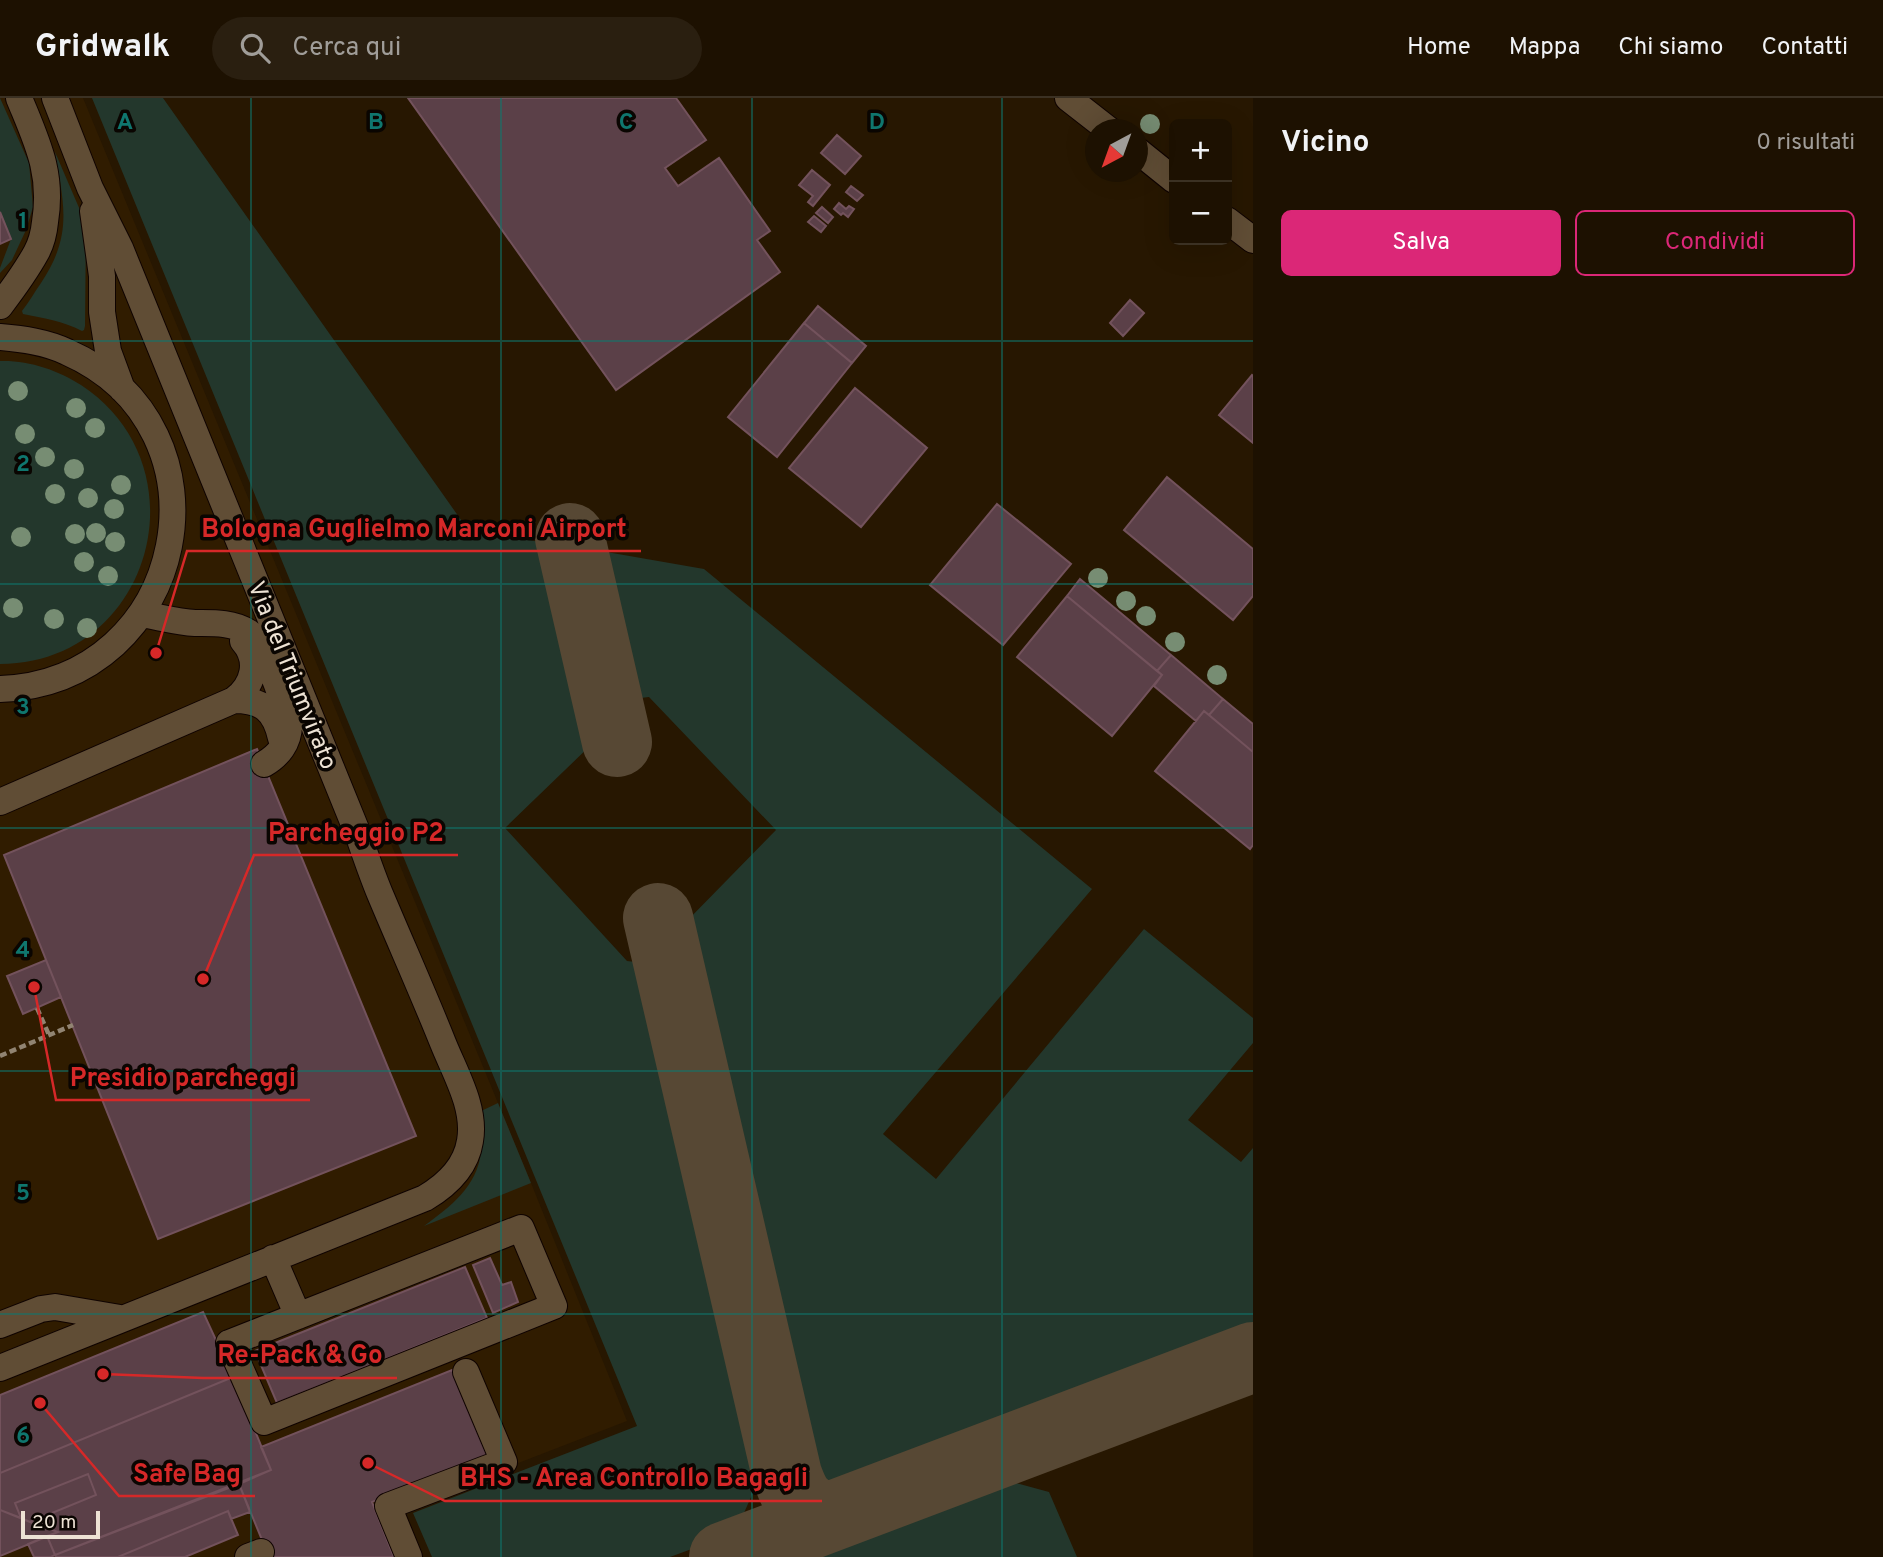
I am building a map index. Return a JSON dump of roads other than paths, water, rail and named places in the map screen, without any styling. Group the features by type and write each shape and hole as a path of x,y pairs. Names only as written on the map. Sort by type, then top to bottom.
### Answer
{"street":[{"path":"0,306 37,250 48,207 48,180 42,156 19,98"},
{"name":"Via del Triumvirato","path":"0,1367 425,1198 454,1176 470,1142 470,1115 463,1092 125,260 90,188 55,98"},
{"path":"1068,98 1095,119"},
{"path":"1148,159 1169,176"},
{"name":"Via del Triumvirato","path":"90,188 102,276 102,312 108,351 123,391"},
{"path":"1232,224 1253,240"},
{"path":"0,337 33,342 66,352 87,362 123,391 152,430 162,452 173,499 170,548 154,593 141,614 113,646 79,669 60,678 6,692"},
{"path":"141,614 195,623 223,624 249,633 260,644 289,724 288,736 273,756 280,733 270,712 260,703 234,700"},
{"path":"1,802 234,700 245,692 253,667 252,656 237,634 223,624"},
{"path":"521,1228 558,1316 264,1422 229,1343 298,1316 521,1228"},
{"path":"273,1258 298,1316"},
{"path":"0,1325 41,1309 55,1307 122,1318"},
{"path":"409,1557 388,1506 504,1462 466,1372"}],"place":[{"name":"Bologna Guglielmo Marconi Airport","path":"156,653"},
{"name":"Parcheggio P2","path":"203,979"},
{"name":"Presidio parcheggi","path":"34,987"},
{"name":"Re-Pack & Go","path":"103,1374"},
{"name":"Safe Bag","path":"40,1403"},
{"name":"BHS - Area Controllo Bagagli","path":"368,1463"}]}
